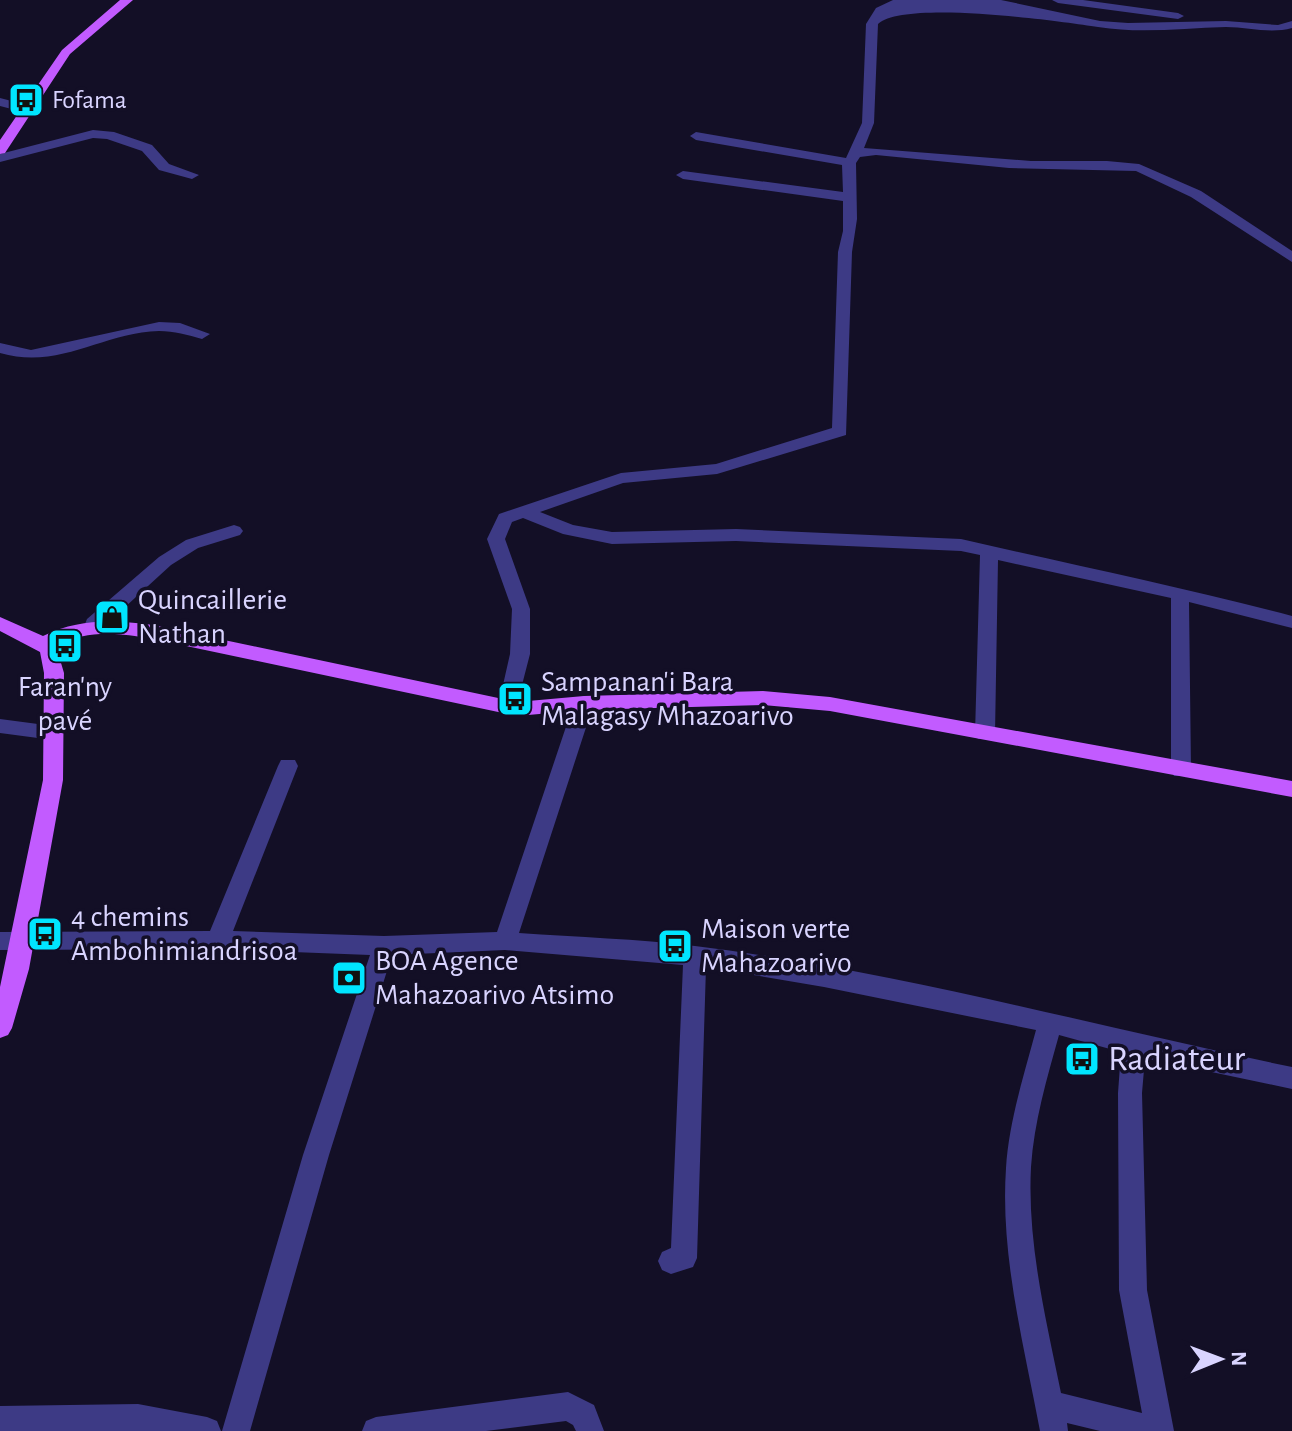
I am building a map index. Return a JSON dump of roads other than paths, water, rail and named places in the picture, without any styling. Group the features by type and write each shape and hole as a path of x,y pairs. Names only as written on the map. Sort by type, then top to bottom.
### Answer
{"main road":[{"path":"0,150 66,52 127,0"},
{"path":"0,623 43,644 49,650 54,673 53,780 11,941 17,969 0,1028"},
{"path":"43,644 68,631 94,624 153,632 508,707 763,698 830,704 1292,789"}],"street":[{"path":"508,707 520,654 521,609 496,539 505,518 621,478 717,469 840,431 844,269 845,252 851,235 847,197 854,158 870,115 867,91 872,24 880,10 898,2 985,0 1012,2 1100,24 1186,27 1226,24"},
{"path":"1058,0 1226,24 1279,28 1292,24"},
{"path":"0,102 27,109"},
{"path":"0,158 93,134 109,135 147,148 164,167 192,175"},
{"path":"696,136 854,158 876,151 1054,166 1135,167 1153,172 1201,199 1275,244 1292,258"},
{"path":"683,175 847,197"},
{"path":"0,348 28,355 131,330 163,326 188,328 202,334"},
{"path":"522,511 569,530 612,538 736,535 961,545 989,549 1292,622"},
{"path":"94,624 165,561 192,544 234,531"},
{"path":"985,734 989,549"},
{"path":"1180,593 1181,770"},
{"path":"505,941 584,703"},
{"path":"0,726 53,733"},
{"path":"218,940 288,766"},
{"path":"11,941 218,940 384,946 505,941 695,956 824,977 1050,1022 1134,1045 1292,1078"},
{"path":"236,1431 316,1155 384,946"},
{"path":"671,1261 684,1258 695,956"},
{"path":"1050,1022 1026,1112 1018,1188 1025,1262 1052,1417 1158,1431 1133,1290 1130,1093 1134,1045"},
{"path":"376,1431 568,1406 584,1415 590,1431"},
{"path":"0,1420 138,1418 207,1431"}],"place":[{"name":"Fofama","path":"26,100"},
{"name":"Quincaillerie Nathan","path":"112,617"},
{"name":"Faran'ny pavé","path":"65,646"},
{"name":"Sampanan'i Bara Malagasy Mhazoarivo","path":"515,699"},
{"name":"4 chemins Ambohimiandrisoa","path":"45,934"},
{"name":"Maison verte Mahazoarivo","path":"675,946"},
{"name":"BOA Agence Mahazoarivo Atsimo","path":"349,978"},
{"name":"Radiateur","path":"1082,1059"}]}
